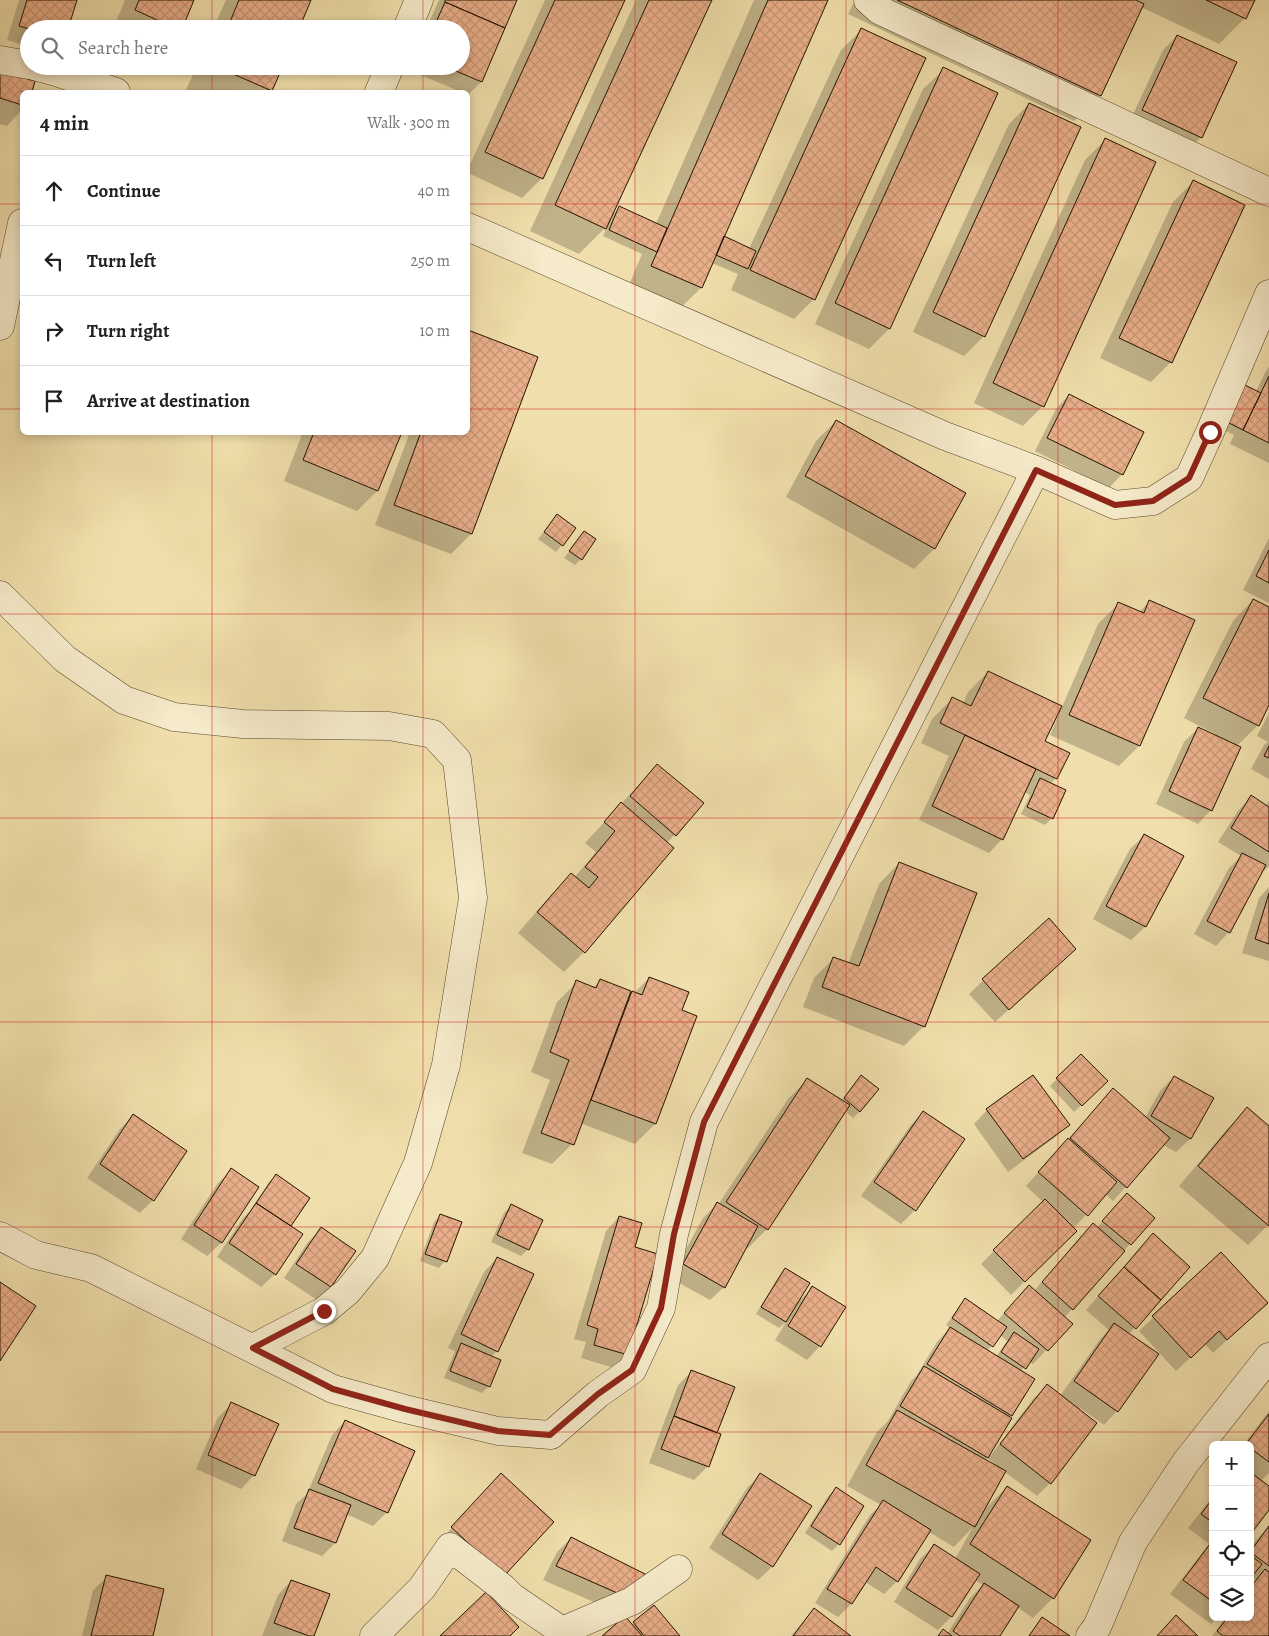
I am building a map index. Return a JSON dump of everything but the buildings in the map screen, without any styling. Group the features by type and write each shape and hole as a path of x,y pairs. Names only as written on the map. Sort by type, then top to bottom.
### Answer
{"street":[{"path":"411,20 419,0"},
{"path":"868,0 879,10 1269,192"},
{"path":"0,60 20,63"},
{"path":"380,90 386,75"},
{"path":"47,77 107,90"},
{"path":"470,228 945,436 1036,470 1115,505 1153,501 1189,478 1269,294"},
{"path":"0,326 20,232"},
{"path":"0,1236 36,1255 91,1268 333,1389 405,1409 498,1431 550,1435 598,1394 632,1370 661,1308 674,1234 704,1122 1036,470"},
{"path":"0,595 65,659 124,700 174,717 243,724 390,726 433,734 457,760 473,898 446,1065 418,1163 375,1258 348,1291 324,1311 253,1348"},
{"path":"1090,1636 1097,1627 1134,1542 1186,1462 1269,1357"},
{"path":"374,1636 422,1588 450,1547 512,1597 564,1633 632,1600 678,1569"}],"route":[{"path":"324,1311 253,1348 333,1389 405,1409 498,1431 550,1435 598,1394 632,1370 661,1308 674,1234 704,1122 1036,470 1115,505 1153,501 1189,478 1210,432"}]}
